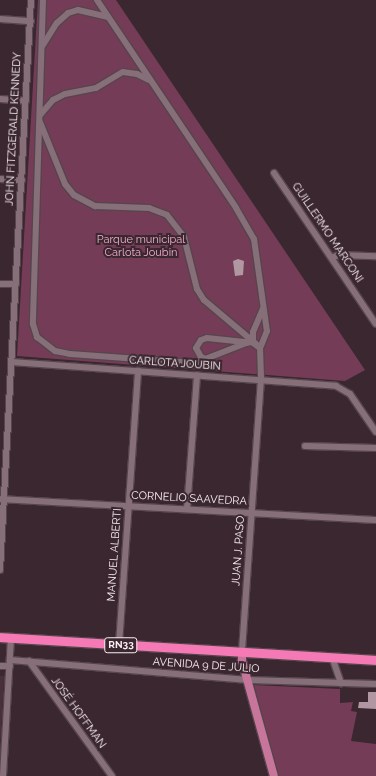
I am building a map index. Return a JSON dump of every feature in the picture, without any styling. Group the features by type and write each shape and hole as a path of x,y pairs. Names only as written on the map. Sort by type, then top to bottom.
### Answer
{"highway":[{"name":"RN33","path":"0,637 376,660"}],"main road":[{"path":"242,652 274,776"}],"street":[{"name":"JOHN FITZGERALD KENNEDY","path":"0,570 2,499 12,362 31,0"},
{"path":"43,0 33,324 37,337 55,351 70,354 195,363 208,360 246,342"},
{"path":"97,0 236,208 254,239 267,331 256,344"},
{"path":"42,47 54,27 68,13 78,10 95,11 108,17"},
{"path":"0,19 30,20"},
{"path":"40,118 53,100 65,94 96,88 123,72 137,74 150,81"},
{"path":"0,99 26,101"},
{"path":"40,118 65,184 74,196 95,206 149,208 167,215 184,237 197,289 204,300 256,344"},
{"name":"GUILLERMO MARCONI","path":"274,173 376,324"},
{"path":"0,179 22,180"},
{"path":"332,258 338,255 376,256"},
{"path":"0,284 16,284"},
{"path":"256,344 253,332 264,306"},
{"path":"208,360 201,357 196,348 201,340 207,338 256,344"},
{"name":"JUAN J. PASO","path":"242,652 261,380 256,344"},
{"name":"CARLOTA JOUBIN","path":"12,362 336,386 350,394 376,432"},
{"name":"MANUEL ALBERTI","path":"119,644 138,371"},
{"path":"187,509 197,375"},
{"path":"305,446 376,448"},
{"name":"CORNELIO SAAVEDRA","path":"2,499 376,520"},
{"path":"3,776 2,756 11,638"},
{"path":"332,657 341,683"},
{"name":"AVENIDA 9 DE JULIO","path":"0,666 10,663 29,661 248,680 376,684"},
{"name":"JOSÉ HOFFMAN","path":"29,661 112,776"}],"shaded area":[{"path":"0,676 4,676 0,754"}],"green space":[{"name":"Parque municipal Carlota Joubin","path":"38,0 116,0 365,370 345,381 17,356"},
{"path":"254,685 340,689 340,703 353,702 351,711 357,712 351,741 376,744 376,776 278,776"}],"building":[{"path":"238,259 244,261 243,275 235,276 233,261"},
{"path":"368,692 376,692 376,709 358,708 359,702 368,702"}]}
